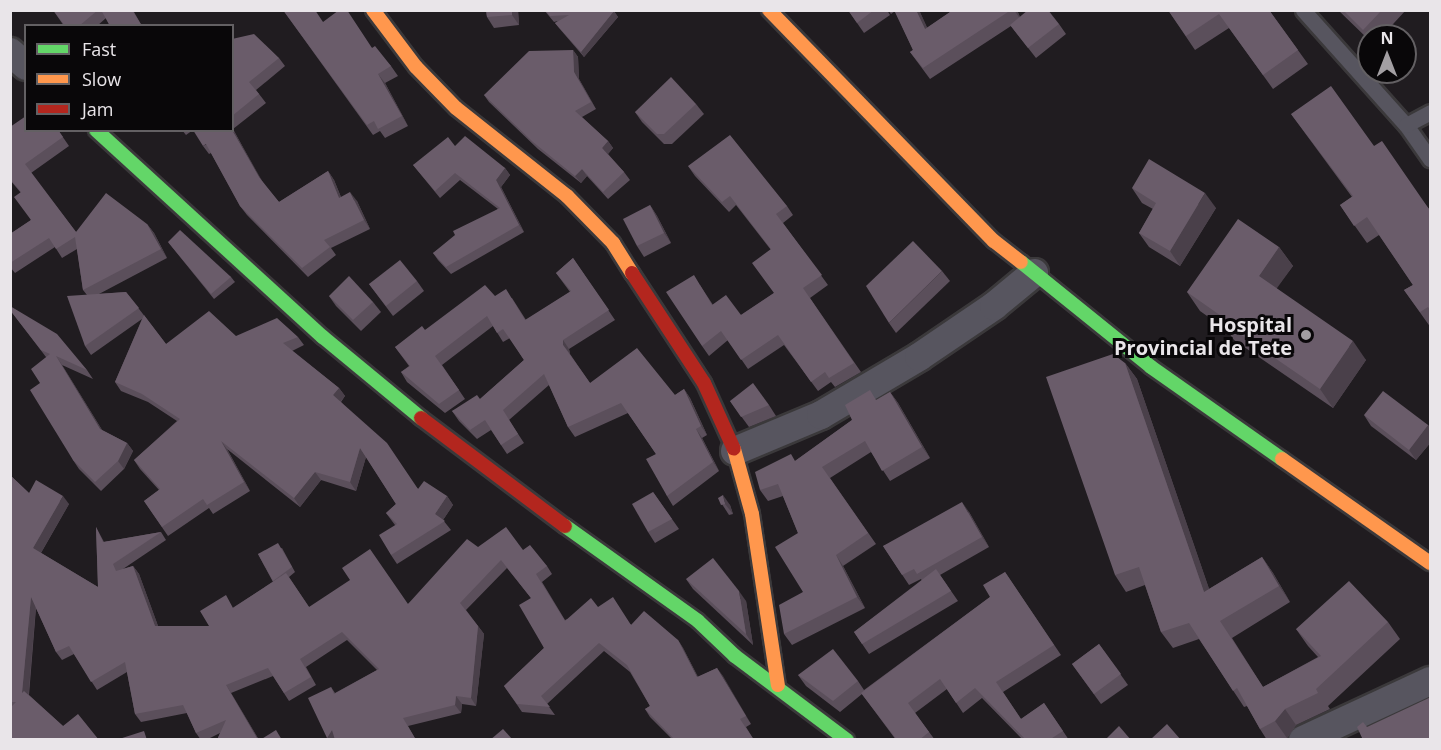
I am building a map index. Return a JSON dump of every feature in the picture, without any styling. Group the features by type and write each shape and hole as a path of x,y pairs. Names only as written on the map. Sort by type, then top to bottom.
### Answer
{"street":[{"path":"373,10 416,67 456,108 567,196 613,243 704,383 735,452 760,546 778,685"},
{"path":"769,10 994,241 1151,367 1431,563"},
{"path":"10,52 24,64"},
{"path":"98,132 323,337 459,448 698,621 735,656 778,685 848,740"},
{"path":"735,452 821,415 920,357 994,306 1034,273"},
{"path":"1303,740 1431,681"}],"lane":[{"path":"1303,10 1406,125 1431,159"},
{"path":"1406,125 1431,112"}],"building":[{"path":"53,10 98,10 81,24 64,24"},
{"path":"101,10 132,10 141,24 109,24"},
{"path":"283,10 315,10 323,22 339,10 347,10 372,48 375,46 391,66 378,74 402,116 378,129 374,121 367,125"},
{"path":"486,10 512,10 512,15 487,17"},
{"path":"545,10 614,11 581,52 555,23 569,15 550,16"},
{"path":"848,10 874,10 857,23"},
{"path":"894,10 916,10 925,29 953,10 1011,10 923,68 910,52 913,50"},
{"path":"1028,10 1048,10 1059,24 1028,48 1010,25"},
{"path":"1168,10 1269,10 1298,50 1263,75 1219,14 1186,36"},
{"path":"1343,10 1382,10 1369,24 1357,24"},
{"path":"254,34 279,58 249,82 259,94 234,114 234,39"},
{"path":"573,50 574,72 591,102 575,111 608,141 602,148 624,172 603,192 582,169 575,176 533,142 484,95 529,51"},
{"path":"671,77 696,104 664,134 657,134 635,112"},
{"path":"1331,86 1374,146 1382,141 1431,212 1431,311 1428,307 1420,312 1404,290 1413,285 1367,217 1354,226 1340,205 1353,196 1291,114"},
{"path":"24,117 24,132 59,132 63,137 25,164 76,232 106,193 147,224 161,249 83,290 75,237 56,249 49,238 10,263 10,234 31,220 14,197 21,192 10,179 10,127"},
{"path":"194,132 233,132 259,177 279,202 328,171 339,198 350,192 364,220 324,240 330,247 302,268 240,206 206,144 203,146"},
{"path":"730,135 787,206 776,214 822,275 803,288 854,363 829,378 825,372 811,382 778,335 741,360 721,331 702,346 666,292 694,275 712,305 726,295 741,315 774,293 752,263 771,249 730,196 722,202 688,166"},
{"path":"465,136 505,168 496,180 519,225 446,267 433,253 455,235 453,231 500,208 455,173 435,191 413,165 448,137 455,146"},
{"path":"1149,159 1205,193 1170,251 1139,233 1156,203 1132,188"},
{"path":"650,205 664,233 637,246 623,219"},
{"path":"1238,219 1279,247 1259,276 1353,341 1320,389 1221,321 1224,318 1187,292"},
{"path":"180,230 231,277 211,294 168,242"},
{"path":"913,241 942,271 889,323 866,286"},
{"path":"573,258 609,310 563,340 563,345 590,383 637,348 675,395 684,389 701,426 696,429 713,462 667,496 646,459 656,454 621,403 568,427 544,374 503,410 518,434 501,445 485,420 470,430 452,411 477,395 480,399 524,360 503,329 497,333 487,316 435,356 459,390 439,404 401,372 410,366 395,347 422,326 425,330 485,285 495,296 506,289 525,320 571,291 556,273"},
{"path":"400,260 417,281 386,306 369,284"},
{"path":"349,276 373,302 353,320 329,296"},
{"path":"126,292 139,308 85,346 67,296"},
{"path":"10,306 57,334 87,370 56,356 100,429 127,443 118,461 95,482 73,460 30,390 40,383 31,369 50,354 41,350 10,310"},
{"path":"209,311 236,336 277,318 298,337 283,343 339,388 333,395 387,443 418,489 424,481 447,496 435,514 445,521 391,555 379,535 397,524 386,513 396,504 360,448 350,482 315,472 294,498 221,441 244,482 207,505 203,499 162,527 144,501 160,489 134,460 180,419 142,394 115,382 144,315 166,344"},
{"path":"1113,354 1125,363 1204,592 1262,557 1279,586 1220,621 1263,687 1321,656 1296,629 1349,581 1388,622 1316,689 1318,693 1285,709 1275,721 1260,729 1237,688 1233,691 1189,623 1161,632 1139,567 1115,575 1046,377"},
{"path":"753,383 769,405 741,417 730,401"},
{"path":"870,390 876,400 890,392 922,447 882,471 865,441 822,467 868,533 836,555 857,597 784,634 779,605 803,592 775,547 798,533 778,484 760,490 755,472 791,454 795,461 852,420 845,405"},
{"path":"1383,391 1428,425 1409,450 1364,415"},
{"path":"10,475 29,493 36,480 63,496 33,548 98,587 96,527 103,542 161,532 113,564 116,571 133,566 155,626 209,626 200,611 226,595 233,608 286,573 309,607 350,580 342,568 370,549 408,604 467,539 478,547 506,527 523,550 530,545 547,566 536,574 565,621 591,598 598,607 613,597 631,625 644,611 678,640 697,677 717,668 746,716 740,719 754,740 675,740 645,709 650,706 627,665 599,643 541,696 550,707 517,704 504,686 544,648 519,605 531,598 501,560 460,603 478,626 471,698 456,696 455,705 403,718 416,740 335,740 332,730 327,738 308,698 331,687 334,694 379,669 342,632 300,659 311,677 284,693 268,668 226,685 258,740 217,740 226,720 196,733 183,705 135,714 125,662 91,682 69,646 56,652 31,597 22,693 24,691 63,726 78,714 99,740 10,740 10,708 16,702 10,702"},
{"path":"653,492 672,519 648,532 632,504"},
{"path":"723,495 725,504 721,505 718,498"},
{"path":"962,502 982,537 917,574 914,569 902,575 883,546"},
{"path":"278,543 292,567 273,581 258,554"},
{"path":"713,558 739,591 746,634 686,579"},
{"path":"936,569 951,591 862,644 854,632"},
{"path":"1005,572 1054,645 996,682 1021,719 1044,703 1063,731 1049,740 1026,740 975,688 956,703 940,679 908,703 929,732 919,740 897,740 861,693 990,597 983,585"},
{"path":"1099,644 1121,674 1094,694 1072,664"},
{"path":"833,649 858,681 833,701 798,675"},
{"path":"1431,697 1431,740 1363,740 1357,727 1363,722 1367,727"},
{"path":"1167,724 1181,740 1150,740"},
{"path":"1119,726 1131,740 1105,740"},
{"path":"503,729 513,740 490,740"},
{"path":"276,730 282,740 260,740"},
{"path":"144,731 147,740 116,740"}],"traffic: fast":[{"path":"98,132 323,337 421,418"},
{"path":"1021,262 1151,367 1282,459"},
{"path":"565,526 698,621 735,656 847,740"}],"traffic: slow":[{"path":"373,10 416,67 456,108 567,196 613,243 632,273"},
{"path":"769,10 994,241 1021,262"},
{"path":"734,449 752,514 778,685"},
{"path":"1282,459 1430,563"}],"traffic: jam":[{"path":"632,273 704,383 734,449"},
{"path":"421,418 565,526"}],"place":[{"name":"Hospital Provincial de Tete","path":"1306,335"}]}
